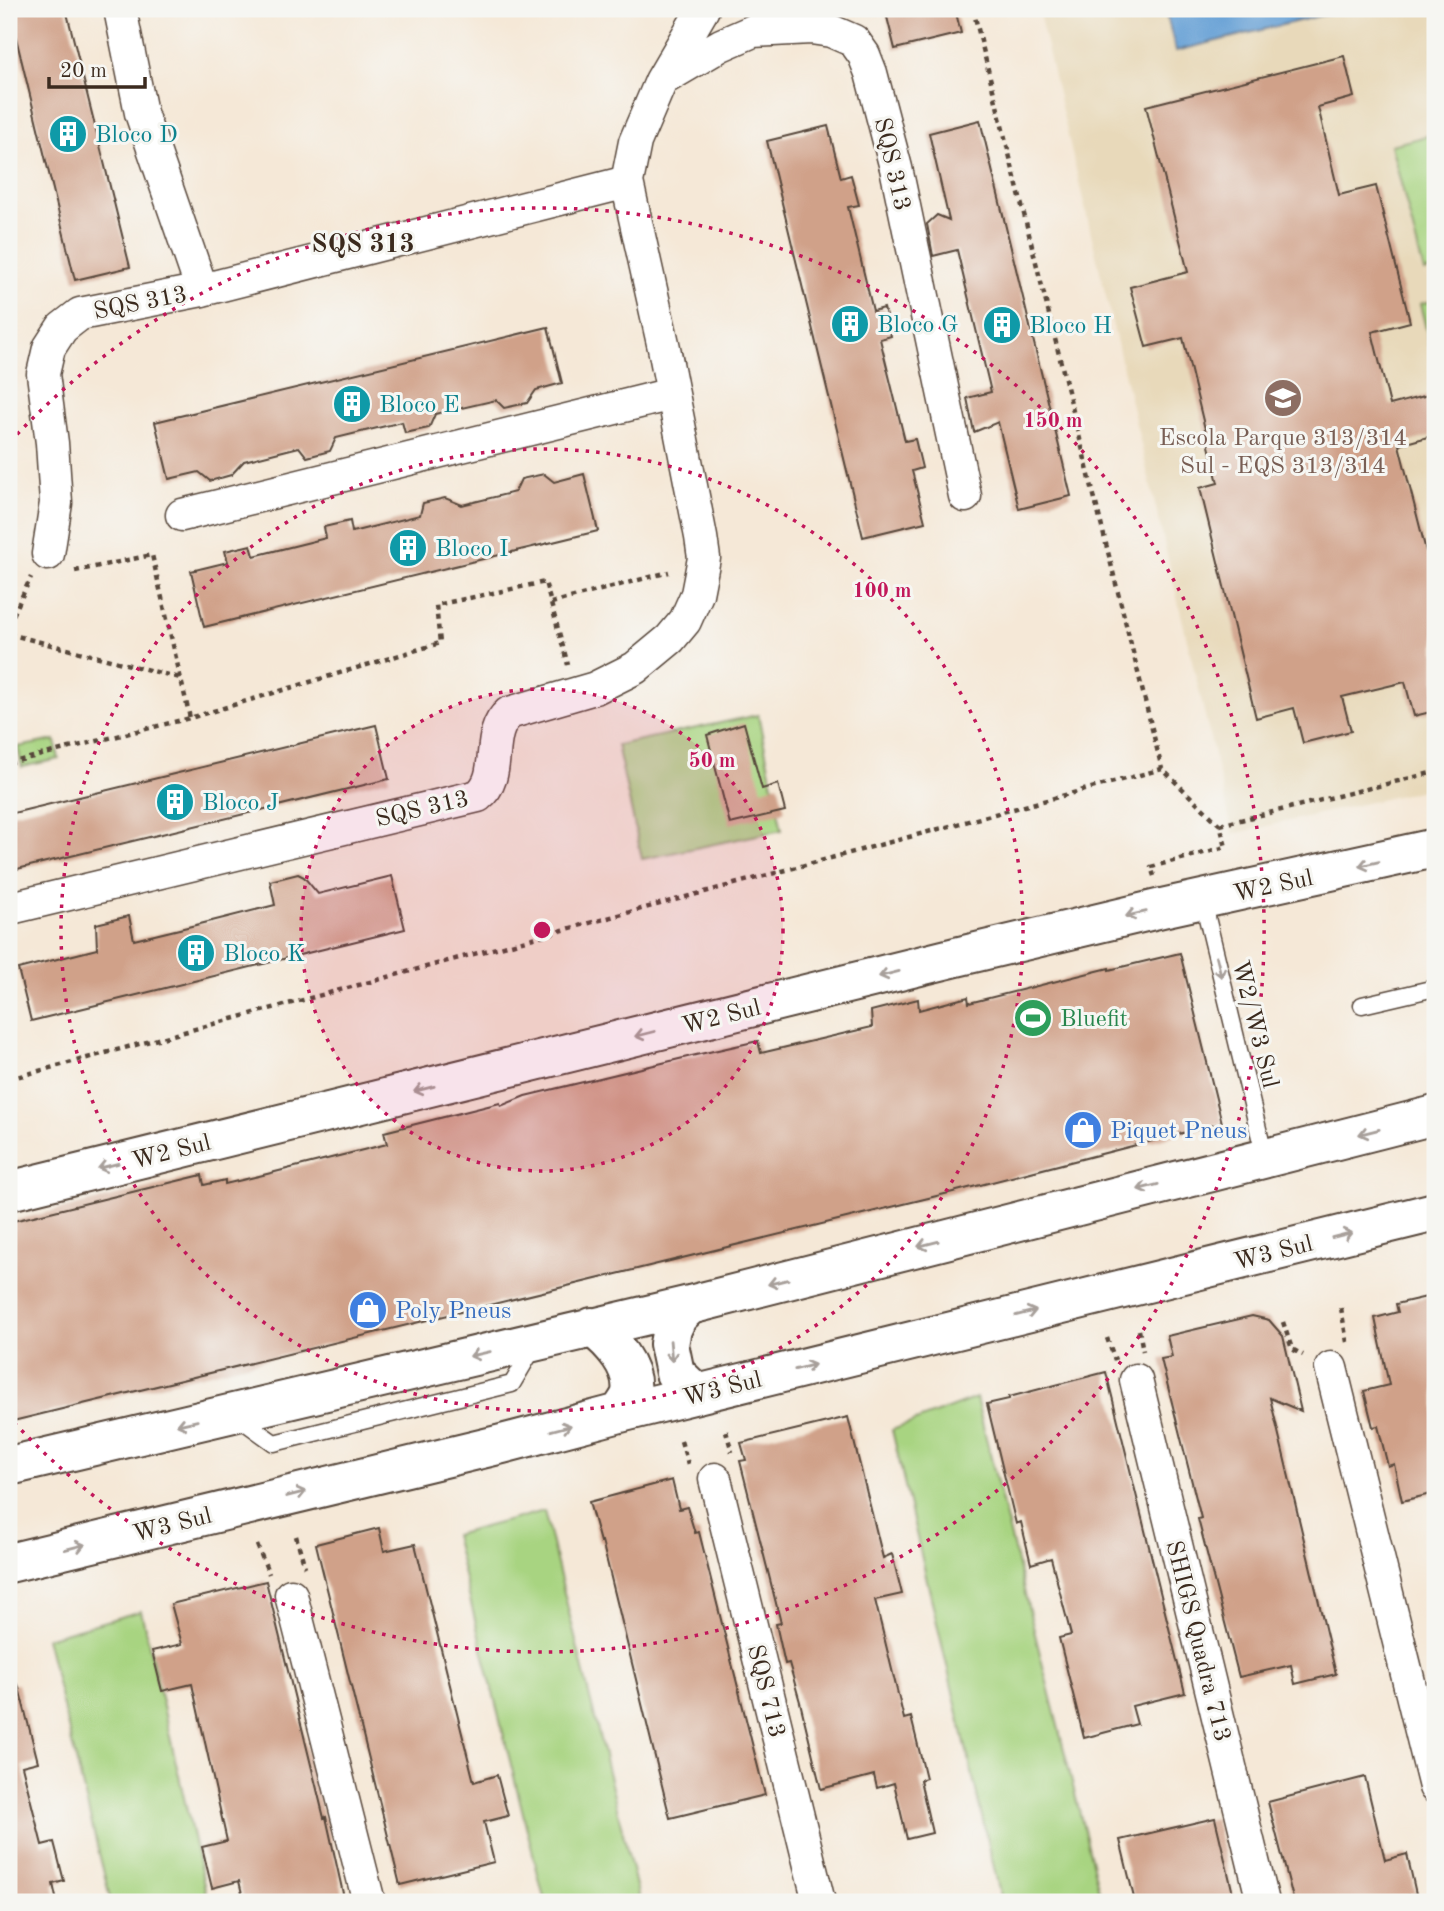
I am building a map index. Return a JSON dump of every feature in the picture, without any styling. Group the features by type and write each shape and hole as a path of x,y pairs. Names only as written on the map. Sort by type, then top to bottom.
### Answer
{"main road":[{"name":"W2 Sul","path":"9,1191 1162,908 1435,848"},
{"path":"9,1465 690,1305 1435,1115"},
{"name":"W3 Sul","path":"9,1563 502,1444 1435,1212"},
{"path":"690,1305 678,1316 669,1345 675,1373 697,1394"},
{"path":"592,1327 607,1338 629,1376 631,1394 620,1413"}],"street":[{"name":"SQS 313","path":"120,9 141,113 202,290"},
{"name":"SQS 313","path":"15,907 478,796 490,782 496,731 501,720 509,713 595,688 635,668 670,639 685,621 696,594 703,563 701,537 627,182 635,142 661,81 704,9"},
{"name":"SQS 313","path":"661,81 721,45 753,31 811,28 831,31 854,41 864,55 871,73 896,168 965,496"},
{"name":"SQS 313","path":"54,568 56,503 43,374 50,348 62,328 80,314 202,290 627,182"},
{"path":"182,515 672,394"},
{"path":"1331,1368 1435,1787"},
{"name":"SHIGS Quadra 713","path":"1136,1380 1263,1902"},
{"name":"SQS 713","path":"715,1479 820,1902"},
{"path":"291,1595 369,1902"}],"lane":[{"name":"W2/W3 Sul","path":"1203,901 1265,1158"},
{"path":"1362,1005 1435,988"}],"path":[{"path":"973,9 1163,769 1220,825 1226,846 1151,867 1162,908"},
{"path":"9,624 29,581 54,568 152,555 190,718"},
{"path":"551,603 703,563"},
{"path":"9,764 190,718 440,643 436,605 545,582 576,693"},
{"path":"9,634 180,678"},
{"path":"9,1079 1163,769"},
{"path":"1220,825 1435,772"}],"shaded area":[{"name":"Escola Parque 313/314 Sul - EQS 313/314","path":"1038,9 1435,9 1435,787 1233,834"}],"green space":[{"path":"1435,134 1435,269 1424,272 1391,145"},
{"path":"1435,300 1435,365 1420,304"},
{"path":"758,715 782,830 642,859 617,745"},
{"path":"55,740 59,759 22,767 18,747"},
{"path":"976,1398 1102,1902 1002,1902 892,1430"},
{"path":"544,1511 640,1902 545,1902 454,1535"},
{"path":"141,1611 208,1902 111,1902 46,1638"}],"water":[{"path":"1165,9 1334,9 1335,12 1176,51"}],"building":[{"name":"Bloco D","path":"9,9 66,9 130,267 75,280"},
{"path":"885,9 955,9 961,33 895,49"},
{"path":"1344,56 1354,97 1318,107 1339,195 1376,186 1410,322 1372,332 1390,405 1428,395 1435,425 1435,435 1399,445 1426,551 1435,549 1435,711 1414,716 1405,682 1342,697 1351,731 1303,743 1294,708 1256,718 1200,488 1218,483 1183,338 1146,347 1130,287 1188,272 1146,106"},
{"name":"Bloco H","path":"980,120 1071,496 1019,509 998,422 974,432 967,398 991,392 957,250 933,256 927,224 937,215 949,220 929,133"},
{"name":"Bloco G","path":"828,126 841,178 851,175 859,205 848,207 873,311 884,308 891,336 880,339 905,441 915,439 922,468 912,471 925,522 863,537 767,141"},
{"name":"Bloco E","path":"548,327 562,383 536,390 527,403 504,408 496,400 435,414 429,428 405,433 402,422 336,438 330,451 307,457 299,447 244,461 231,475 210,481 199,472 169,479 155,422"},
{"name":"Bloco I","path":"544,474 554,482 584,474 598,531 204,627 191,571 228,562 225,551 251,545 254,556 326,538 324,527 350,521 352,532 420,515 423,503 445,498 462,505 515,492 521,479"},
{"path":"744,723 762,789 778,784 785,811 730,824 707,735"},
{"name":"Bloco J","path":"376,725 389,779 9,871 9,814"},
{"name":"Bloco K","path":"298,874 304,877 318,894 392,876 405,929 31,1021 18,969 97,949 96,924 129,916 134,940 204,923 275,905 270,881"},
{"path":"1180,953 1222,1123 953,1192 9,1422 9,1222 202,1175 204,1185 225,1180 225,1184 259,1176 387,1144 384,1132 500,1103 501,1106 525,1096 700,1054 758,1041 761,1053 872,1027 871,1011 918,999 919,1010 968,997 969,1003"},
{"path":"1435,1295 1435,1493 1402,1501 1394,1464 1388,1466 1378,1426 1373,1427 1364,1391 1389,1385 1375,1318 1398,1312 1396,1304"},
{"path":"1252,1316 1269,1320 1283,1336 1301,1411 1270,1398 1336,1674 1295,1684 1291,1665 1239,1677 1198,1519 1201,1518 1161,1359 1172,1357 1167,1336"},
{"path":"1106,1372 1185,1693 1132,1706 1137,1724 1084,1738 1059,1638 1071,1635 1051,1558 1031,1564 1021,1522 1016,1524 987,1404"},
{"path":"848,1417 883,1558 892,1554 902,1594 875,1600 904,1719 911,1717 926,1778 920,1780 932,1833 907,1839 894,1783 877,1788 874,1775 821,1789 789,1663 785,1664 776,1624 781,1623 740,1461 746,1460 741,1443"},
{"path":"672,1480 679,1509 687,1507 695,1533 699,1532 765,1795 670,1818 602,1541 600,1542 589,1502"},
{"path":"379,1528 384,1551 415,1544 474,1782 497,1775 508,1816 484,1822 494,1862 400,1885 316,1544"},
{"path":"266,1581 344,1898 320,1902 244,1902 239,1881 212,1888 202,1847 227,1841 192,1684 162,1691 152,1651 182,1644 171,1604"},
{"path":"18,1684 38,1762 22,1766 42,1845 54,1842 64,1881 53,1884 57,1902 9,1902 9,1685"},
{"path":"1365,1777 1385,1860 1407,1854 1416,1894 1406,1896 1408,1902 1294,1902 1268,1802"},
{"path":"1215,1818 1235,1902 1135,1902 1120,1840"}],"place":[{"name":"Bloco D","path":"68,134"},
{"name":"Bloco G","path":"850,324"},
{"name":"Bloco H","path":"1002,325"},
{"name":"Escola Parque 313/314 Sul - EQS 313/314","path":"1283,398"},
{"name":"Bloco E","path":"352,404"},
{"name":"Bloco I","path":"408,548"},
{"name":"Bloco J","path":"175,802"},
{"name":"Bloco K","path":"196,953"},
{"name":"Bluefit","path":"1033,1018"},
{"name":"Piquet Pneus","path":"1083,1130"},
{"name":"Poly Pneus","path":"368,1310"}],"district":[{"name":"SQS 313","path":"363,243"}]}
